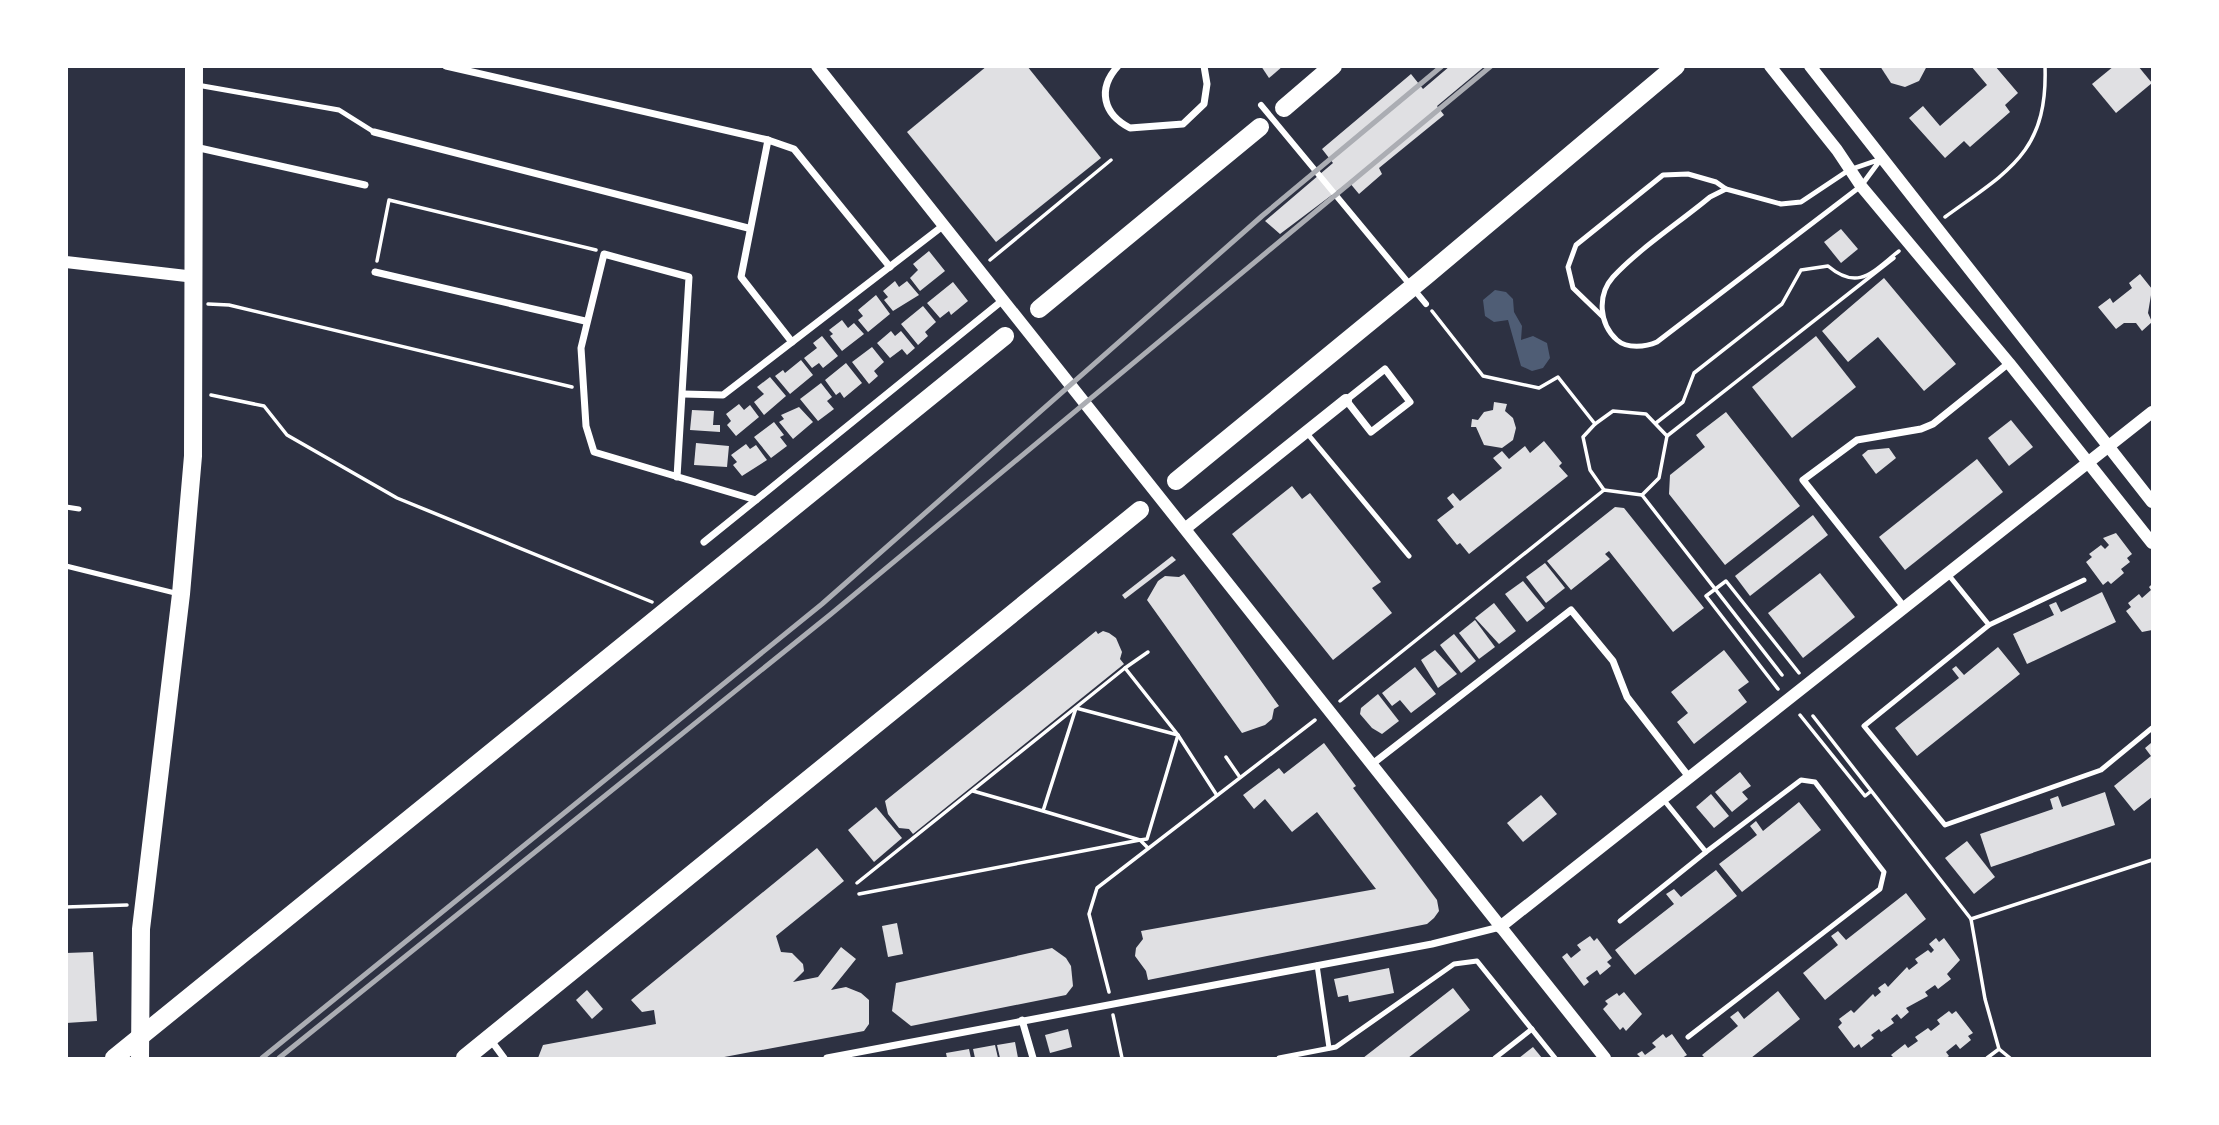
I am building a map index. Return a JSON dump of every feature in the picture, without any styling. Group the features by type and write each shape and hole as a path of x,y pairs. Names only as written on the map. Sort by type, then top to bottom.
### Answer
{"main road":[{"path":"1284,108 1333,66"},
{"path":"1176,481 1676,66"},
{"path":"140,1059 138,985 144,904 181,594 195,391 194,76"},
{"path":"1040,309 1260,127"},
{"path":"114,1059 1005,337"},
{"path":"465,1059 1140,510"}],"street":[{"path":"446,66 768,140 794,149 890,267"},
{"path":"817,66 1605,1059"},
{"path":"1118,66 1108,78 1104,94 1109,113 1130,128 1183,124 1204,104 1206,84 1203,66"},
{"path":"1770,66 1837,150 1861,186 2089,461 2152,543"},
{"path":"1810,66 2152,502"},
{"path":"1261,105 1426,304"},
{"path":"374,132 748,228"},
{"path":"768,140 748,228 741,277 792,342"},
{"path":"195,147 365,185"},
{"path":"683,394 723,395 944,225"},
{"path":"677,477 689,277 604,254 585,321 581,348 589,443 594,452 677,477 756,500"},
{"path":"66,262 195,277"},
{"path":"375,272 585,321"},
{"path":"704,542 1003,300"},
{"path":"1904,607 1803,480 1857,440 1921,429 1933,424 2009,363"},
{"path":"1185,528 1306,432 1346,400 1385,369 1410,402 1371,432 1346,400"},
{"path":"827,1059 1500,927 2152,412"},
{"path":"1371,765 1571,610 1613,661 1627,697 1689,777"},
{"path":"1022,1020 1033,1059"},
{"path":"489,1038 504,1059"}],"lane":[{"path":"194,76 339,110 374,132"},
{"path":"1603,317 1573,288 1568,267 1576,245 1663,175 1688,174 1716,182 1726,189 1781,204 1801,202 1849,170 1881,159"},
{"path":"1726,189 1710,198 1612,278 1602,302 1603,324 1619,342 1645,347 1657,342 1861,186 1881,159"},
{"path":"1306,432 1409,556"},
{"path":"66,507 79,509"},
{"path":"66,566 181,594"},
{"path":"1947,573 1989,625"},
{"path":"2084,580 1989,625 1864,726 1945,825 2101,769 2152,727"},
{"path":"1620,920 1801,780 1815,782 1884,873 1880,889 1688,1037"},
{"path":"1662,799 1706,852"},
{"path":"1279,1059 1336,1047 1454,964 1477,961 1555,1059"},
{"path":"1317,965 1329,1048"},
{"path":"1495,1059 1532,1029"}],"path":[{"path":"990,260 1111,160"},
{"path":"375,272 388,200 604,254"},
{"path":"1642,495 1659,478 1667,436 1894,258"},
{"path":"196,304 229,305 583,390"},
{"path":"1426,304 1483,376 1539,388 1558,377 1595,424"},
{"path":"1656,423 1683,402 1694,373 1742,335"},
{"path":"195,391 264,407 287,435 397,498 652,602"},
{"path":"1604,491 1590,470 1583,437 1595,424 1614,411 1646,414 1667,436"},
{"path":"1340,701 1604,491 1642,495 1782,675"},
{"path":"1778,689 1706,596 1726,580 1798,673"},
{"path":"857,883 1148,652"},
{"path":"1125,668 1178,735 1216,794"},
{"path":"1076,708 1178,735"},
{"path":"1043,811 1076,708"},
{"path":"1800,715 1865,796 1870,792"},
{"path":"1814,716 1872,790 1870,792 1971,919 1985,999 1999,1049 2010,1059"},
{"path":"1111,998 1089,914 1097,888 1315,720"},
{"path":"859,894 1147,839 1178,735"},
{"path":"1226,758 1240,776"},
{"path":"973,791 1140,840 1148,848"},
{"path":"1971,919 2152,860"},
{"path":"66,906 144,904"},
{"path":"1113,1015 1122,1059"},
{"path":"1987,1059 1999,1049"}],"water":[{"path":"1495,290 1506,292 1513,299 1514,312 1522,326 1521,340 1533,336 1547,343 1550,358 1543,368 1532,371 1521,366 1508,320 1494,322 1485,316 1483,300"}],"building":[{"path":"987,66 1027,66 1101,158 996,242 907,132"},
{"path":"1261,66 1283,66 1269,78"},
{"path":"1450,66 1485,66 1437,106 1444,115 1379,168 1382,174 1359,194 1349,182 1280,234 1265,221 1333,163 1322,149 1411,74 1423,89"},
{"path":"1880,66 1927,66 1919,81 1905,87 1891,83"},
{"path":"1971,66 1995,66 2018,93 2005,105 2010,112 1970,147 1964,141 1945,158 1909,118 1923,106 1940,126 1987,85"},
{"path":"2114,66 2138,66 2152,83 2116,113 2092,84"},
{"path":"1841,229 1858,249 1841,263 1824,242"},
{"path":"929,251 945,271 920,291 910,278 918,270 913,264"},
{"path":"2140,274 2152,289 2148,313 2152,322 2142,331 2136,323 2124,323 2116,329 2098,307 2110,298 2113,303 2132,288 2129,283"},
{"path":"1884,278 1956,364 1924,391 1878,337 1848,362 1822,331"},
{"path":"895,281 899,287 907,281 919,295 893,311 884,300 888,297 883,291"},
{"path":"953,282 968,301 951,315 949,311 940,318 927,303"},
{"path":"876,295 890,314 868,332 858,320 863,316 858,310"},
{"path":"923,306 936,322 925,332 928,336 918,345 901,324"},
{"path":"842,320 848,328 854,323 864,334 842,351 830,336 833,334 829,330"},
{"path":"891,331 895,336 901,331 915,348 907,355 902,349 890,358 877,343"},
{"path":"822,336 838,356 823,368 819,363 812,368 804,358 817,348 813,343"},
{"path":"1816,336 1856,387 1792,438 1752,387"},
{"path":"872,347 884,362 874,371 878,376 869,384 852,362"},
{"path":"801,360 813,375 790,394 775,376 783,370 785,373"},
{"path":"846,363 862,383 844,398 840,392 836,395 825,380"},
{"path":"770,377 786,396 764,415 754,402 764,394 757,387"},
{"path":"821,383 832,397 827,401 834,409 818,421 800,399"},
{"path":"1494,402 1507,404 1505,411 1513,418 1516,428 1513,440 1502,448 1484,445 1476,427 1471,427 1472,419 1478,420 1484,412 1493,410"},
{"path":"739,404 744,410 750,405 759,417 736,436 727,425 731,421 726,414"},
{"path":"799,407 813,422 793,439 779,422 784,419 781,415"},
{"path":"692,410 714,411 713,425 720,425 720,432 690,430"},
{"path":"1726,412 1800,506 1725,565 1669,494 1670,475 1705,447 1696,435"},
{"path":"2011,420 2033,447 2009,466 1988,438"},
{"path":"774,422 784,435 780,437 787,446 771,458 754,437"},
{"path":"1544,441 1562,463 1559,466 1568,476 1469,554 1460,543 1457,545 1437,520 1454,507 1447,498 1453,493 1460,501 1502,468 1493,458 1502,451 1509,459 1525,446 1530,453"},
{"path":"696,443 729,446 727,467 694,465"},
{"path":"746,444 750,449 756,445 767,460 742,476 733,465 737,462 731,455"},
{"path":"1889,448 1896,458 1876,474 1862,455 1868,450"},
{"path":"1977,459 2003,492 1905,570 1879,537"},
{"path":"1292,486 1302,499 1310,493 1381,582 1372,588 1392,613 1333,660 1232,534"},
{"path":"1615,507 1624,508 1704,608 1673,632 1609,551 1605,554 1610,559 1571,590 1547,561"},
{"path":"1813,515 1828,535 1750,596 1735,576"},
{"path":"2116,533 2132,554 2127,558 2130,562 2121,569 2124,573 2111,584 2108,581 2103,585 2086,562 2092,557 2089,554 2101,545 2105,549 2109,545 2103,538"},
{"path":"1172,556 1176,560 1125,599 1122,595"},
{"path":"1545,563 1565,588 1546,603 1526,577"},
{"path":"1820,573 1855,617 1803,658 1768,613"},
{"path":"1184,574 1279,706 1274,709 1272,719 1265,725 1242,733 1147,600 1158,581 1165,576 1179,577"},
{"path":"1523,581 1545,608 1527,622 1505,594"},
{"path":"2152,584 2152,630 2142,632 2126,611 2131,607 2128,603 2139,594 2142,598 2151,590 2149,587"},
{"path":"2102,592 2116,622 2027,664 2013,634 2054,615 2049,605 2056,602 2061,612"},
{"path":"1494,603 1516,631 1499,644 1475,618"},
{"path":"1475,620 1495,647 1479,659 1459,633"},
{"path":"1096,631 1098,634 1103,631 1109,633 1116,638 1122,652 1120,659 1124,664 913,834 909,829 899,828 888,814 885,801"},
{"path":"1454,634 1476,661 1461,673 1440,645"},
{"path":"1998,647 2020,674 1917,756 1895,728 1959,678 1952,669 1956,666 1964,675"},
{"path":"1435,650 1457,674 1438,688 1421,660"},
{"path":"1724,650 1749,682 1738,690 1747,702 1694,744 1677,722 1688,713 1671,692"},
{"path":"1415,667 1436,694 1411,713 1400,700 1392,706 1382,693"},
{"path":"1378,694 1399,721 1382,734 1372,728 1360,714 1361,708"},
{"path":"1324,743 1356,786 1353,788 1437,900 1439,911 1434,918 1427,924 1148,980 1146,971 1135,956 1136,948 1143,939 1141,931 1376,889 1317,812 1292,832 1265,799 1254,809 1243,795 1279,768 1284,774"},
{"path":"2151,743 2152,797 2134,811 2114,786 2151,756 2145,748"},
{"path":"1740,772 1751,786 1742,792 1748,799 1732,812 1715,792"},
{"path":"2105,792 2115,825 1991,867 1980,834 2053,809 2050,799 2058,796 2062,807"},
{"path":"1711,794 1729,816 1714,828 1696,807"},
{"path":"1541,795 1557,814 1523,842 1507,823"},
{"path":"1799,802 1821,830 1742,892 1719,864 1757,835 1750,826 1756,821 1763,831"},
{"path":"876,807 902,838 874,862 848,830"},
{"path":"1967,841 1995,877 1974,894 1945,858"},
{"path":"817,848 844,881 776,936 781,952 792,953 803,964 804,971 793,982 818,977 841,947 856,959 831,990 846,987 861,993 869,1000 869,1024 864,1031 719,1058 538,1058 543,1045 656,1024 654,1010 642,1012 631,1000"},
{"path":"1716,870 1737,896 1635,975 1615,950 1674,904 1666,894 1674,889 1681,897"},
{"path":"1906,893 1926,919 1825,1000 1803,973 1838,945 1831,936 1838,931 1846,940"},
{"path":"897,923 903,954 888,957 882,926"},
{"path":"1590,936 1594,941 1597,938 1612,958 1607,962 1611,966 1600,975 1597,970 1586,978 1589,982 1584,986 1562,957 1567,953 1571,958 1581,950 1577,945"},
{"path":"1936,938 1939,942 1944,938 1960,960 1947,974 1951,979 1938,989 1935,985 1925,992 1928,996 1906,1008 1909,1012 1901,1019 1897,1014 1891,1019 1894,1023 1871,1035 1874,1038 1861,1048 1859,1044 1854,1048 1838,1027 1842,1023 1839,1019 1851,1010 1854,1013 1873,994 1875,997 1881,992 1878,988 1885,983 1888,987 1907,967 1909,970 1918,963 1915,959 1928,950 1931,953 1934,950 1929,944"},
{"path":"1052,948 1066,958 1071,966 1073,986 1066,995 911,1026 892,1011 896,983"},
{"path":"93,952 97,1021 66,1023 66,953"},
{"path":"1389,968 1394,993 1349,1002 1348,995 1338,997 1334,979"},
{"path":"1453,988 1470,1010 1408,1058 1363,1058"},
{"path":"587,990 603,1009 592,1019 576,1000"},
{"path":"1778,991 1800,1019 1751,1058 1705,1058 1702,1055 1738,1026 1730,1017 1738,1011 1744,1019"},
{"path":"1624,992 1642,1014 1626,1031 1623,1027 1620,1030 1603,1009 1608,1004 1605,1001"},
{"path":"1949,1011 1952,1014 1956,1011 1973,1033 1968,1036 1971,1040 1960,1049 1956,1044 1946,1052 1949,1056 1946,1058 1894,1058 1891,1055 1905,1044 1908,1048 1918,1041 1915,1037 1928,1028 1931,1031 1940,1024 1937,1020"},
{"path":"1068,1029 1072,1047 1050,1053 1045,1035"},
{"path":"1663,1034 1666,1038 1672,1034 1687,1055 1682,1058 1641,1058 1637,1054 1642,1051 1645,1055 1656,1047 1652,1043"},
{"path":"1015,1042 1018,1058 1000,1058 997,1045"},
{"path":"995,1045 998,1058 975,1058 973,1049"},
{"path":"1533,1047 1542,1058 1519,1058"},
{"path":"969,1049 971,1058 947,1058 946,1053"}],"railway":[{"path":"262,1058 822,604 1262,216 1442,66"},
{"path":"279,1058 831,614 1491,66"}]}
